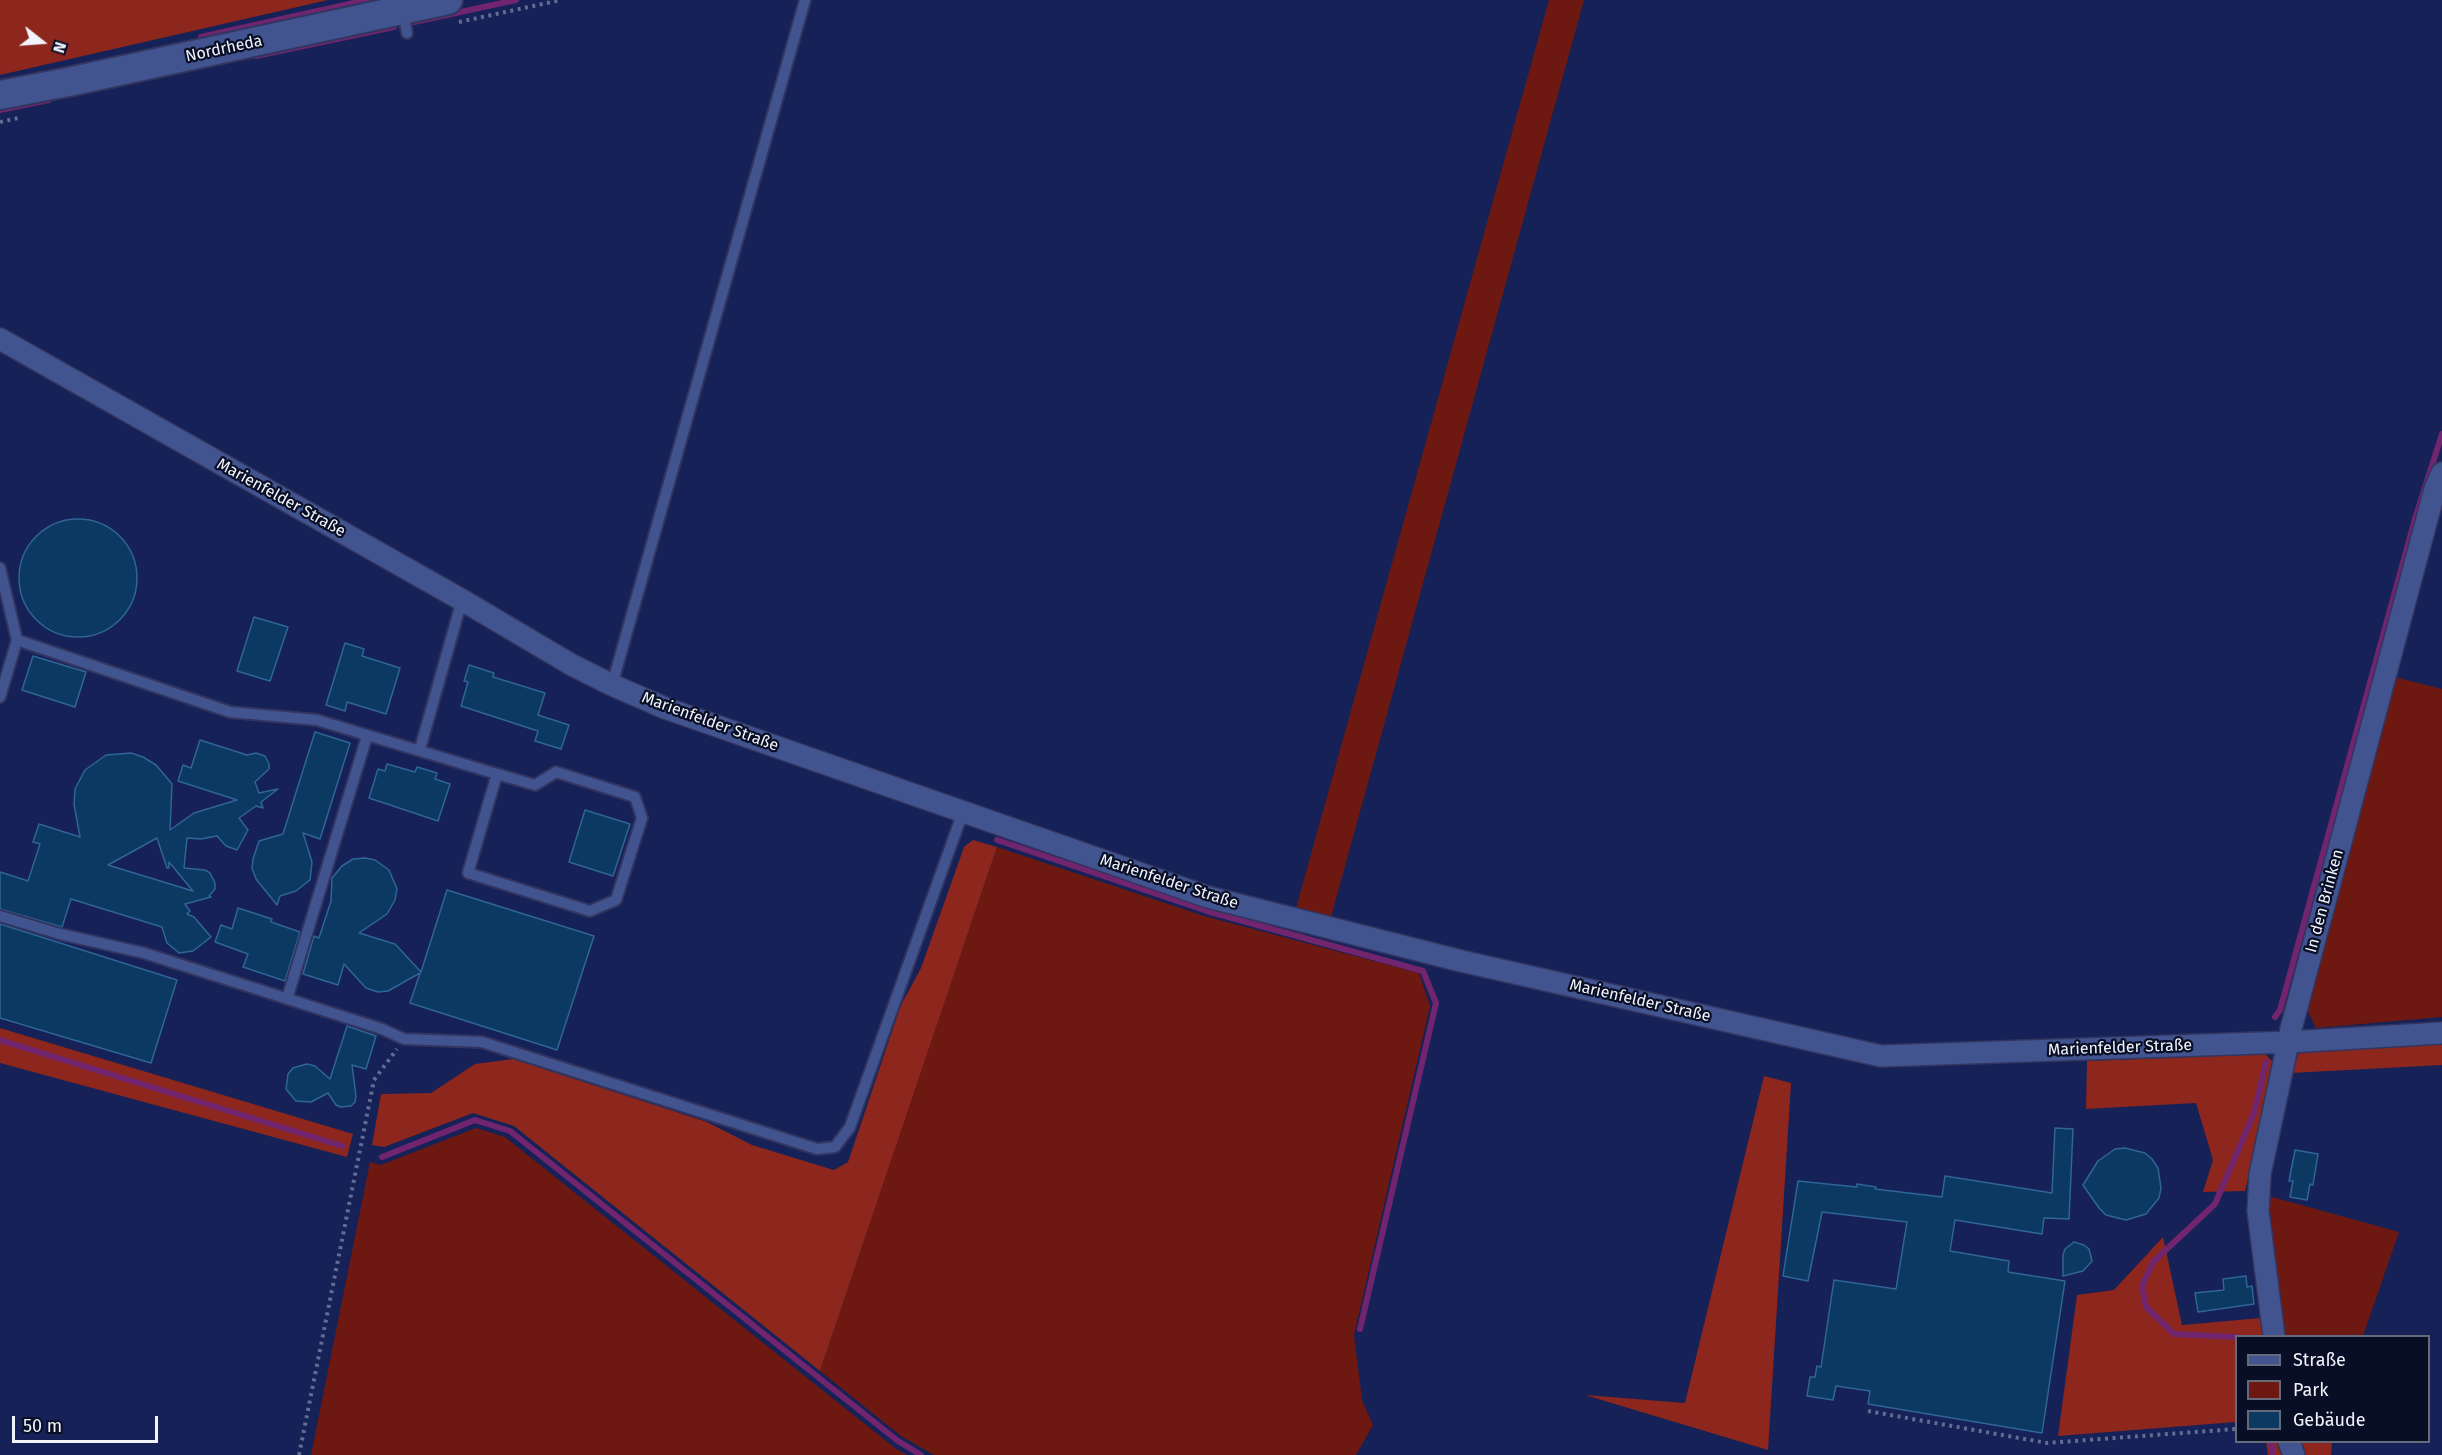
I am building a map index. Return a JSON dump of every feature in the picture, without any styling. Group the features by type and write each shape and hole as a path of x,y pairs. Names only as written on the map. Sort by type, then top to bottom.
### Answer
{"main road":[{"name":"Nordrheda","path":"0,95 405,22 448,0"}],"street":[{"name":"Marienfelder Straße","path":"0,339 462,600 572,665 612,685 665,708 1208,897 1461,960 1881,1056 2290,1042 2442,1033"},
{"name":"In den Brinken","path":"2274,1335 2258,1211 2260,1174 2294,1018 2429,511 2442,473"}],"lane":[{"path":"612,685 805,0"},
{"path":"0,568 17,640 0,697"},
{"path":"420,749 462,600"},
{"path":"17,640 231,712 317,720 535,785 556,772 635,797 642,818 616,900 590,911 468,873 497,774"},
{"path":"287,999 367,736"},
{"path":"0,916 60,934 144,953 382,1029 404,1039 482,1042 817,1149 835,1147 850,1128 963,812"}],"path":[{"path":"299,1455 374,1080 404,1039"},
{"path":"1868,1411 2047,1443 2235,1429"}],"green space":[{"path":"1549,0 1584,0 1331,917 1296,908"},
{"path":"2395,677 2442,689 2442,1017 2316,1028 2306,1007"},
{"path":"997,847 1204,916 1419,973 1430,1006 1354,1335 1362,1400 1373,1425 1356,1455 934,1455 901,1436 820,1371"},
{"path":"476,1128 505,1137 895,1448 907,1455 311,1455 370,1162 381,1165"},
{"path":"2265,1195 2399,1232 2363,1335 2286,1335"}],"shaded area":[{"path":"0,0 328,0 0,75"},
{"path":"973,840 997,847 820,1371 514,1126 473,1113 384,1147 372,1145 381,1094 431,1093 475,1064 513,1059 707,1122 752,1145 834,1170 848,1162 901,1005 921,968 964,847"},
{"path":"0,1028 353,1134 347,1157 0,1063"},
{"path":"2442,1043 2442,1065 2291,1073 2300,1050"},
{"path":"2265,1054 2275,1064 2245,1191 2203,1192 2213,1160 2196,1103 2086,1109 2087,1061"},
{"path":"1764,1076 1791,1083 1768,1450 1585,1395 1685,1403"},
{"path":"2163,1237 2182,1325 2261,1318 2263,1335 2235,1335 2235,1422 2058,1436 2077,1295 2114,1290"},
{"path":"2266,1443 2280,1443 2284,1455 2268,1455"},
{"path":"2301,1443 2332,1443 2331,1455 2305,1455"}],"building":[{"path":"78,519 101,524 120,536 132,555 137,578 132,601 120,620 101,632 78,637 55,632 36,620 24,601 19,578 24,555 36,536 55,524"},
{"path":"254,617 288,627 270,681 237,671"},
{"path":"345,643 364,649 362,656 400,668 386,714 347,702 345,711 326,705"},
{"path":"33,656 86,672 75,707 22,690"},
{"path":"469,665 494,673 493,677 545,693 538,715 569,725 561,749 535,741 538,731 461,706 468,682 464,681"},
{"path":"315,732 350,743 320,839 303,833 312,862 310,880 296,891 280,896 277,905 256,879 252,868 253,859 259,841 283,834"},
{"path":"200,740 247,755 256,753 265,756 269,764 269,769 255,782 259,793 278,789 261,802 263,808 256,806 239,818 248,830 237,850 226,846 217,836 201,839 187,838 184,868 205,870 210,873 215,883 215,889 209,896 211,897 185,904 190,911 187,914 194,917 211,937 193,951 179,953 167,943 162,927 71,899 62,927 0,909 0,872 28,881 40,844 33,842 39,824 80,837 74,804 75,789 85,770 106,755 131,753 156,765 172,784 170,830 194,813 237,800 178,781 183,765 191,768","holes":["157,838 167,868 169,868 169,862 193,891 108,865"]},
{"path":"387,764 415,772 417,767 437,773 435,779 450,784 438,821 369,798 378,769 385,771"},
{"path":"585,810 630,824 613,876 569,862"},
{"path":"353,859 375,860 389,870 397,889 395,900 387,914 359,933 395,944 421,972 447,890 594,936 557,1050 410,1003 420,973 388,991 378,992 366,988 344,964 338,985 303,974 314,936 319,938 331,901 332,878 342,866"},
{"path":"238,908 272,919 271,922 300,932 285,981 243,967 248,954 215,942 221,925 232,929"},
{"path":"0,924 177,980 151,1063 0,1018"},
{"path":"347,1026 376,1036 366,1069 352,1065 355,1102 351,1106 341,1107 336,1105 328,1093 311,1102 296,1101 286,1089 288,1074 293,1068 307,1064 315,1066 330,1079"},
{"path":"2055,1128 2073,1129 2069,1219 2044,1218 2042,1234 1955,1220 1950,1251 2009,1261 2008,1272 2065,1281 2042,1433 1868,1404 1870,1391 1836,1386 1833,1400 1807,1396 1810,1377 1815,1377 1817,1366 1821,1367 1834,1280 1896,1289 1907,1222 1822,1212 1808,1281 1783,1276 1798,1181 1857,1187 1857,1184 1876,1187 1875,1189 1942,1197 1945,1176 2052,1193"},
{"path":"2125,1148 2145,1153 2152,1159 2158,1168 2161,1188 2159,1198 2146,1214 2126,1220 2106,1215 2083,1185 2098,1161 2115,1149"},
{"path":"2295,1150 2318,1154 2313,1185 2310,1184 2307,1200 2290,1197 2293,1181 2289,1181"},
{"path":"2074,1242 2089,1249 2092,1261 2083,1271 2063,1276 2063,1255 2065,1249"},
{"path":"2246,1276 2247,1287 2252,1286 2254,1304 2198,1312 2195,1293 2224,1290 2223,1279"}],"waterway":[{"path":"201,37 367,0"},
{"path":"414,22 516,0"},
{"path":"256,56 394,27"},
{"path":"0,110 49,100"},
{"path":"2275,1017 2280,1010 2415,519 2442,434"},
{"path":"997,840 1207,911 1423,971 1436,1003 1360,1329"},
{"path":"0,1040 342,1146"},
{"path":"2235,1337 2174,1334 2146,1307 2142,1286 2153,1262 2215,1204 2254,1113 2266,1062"},
{"path":"382,1157 475,1120 510,1131 898,1441 921,1455"},
{"path":"2271,1443 2273,1455"}]}
